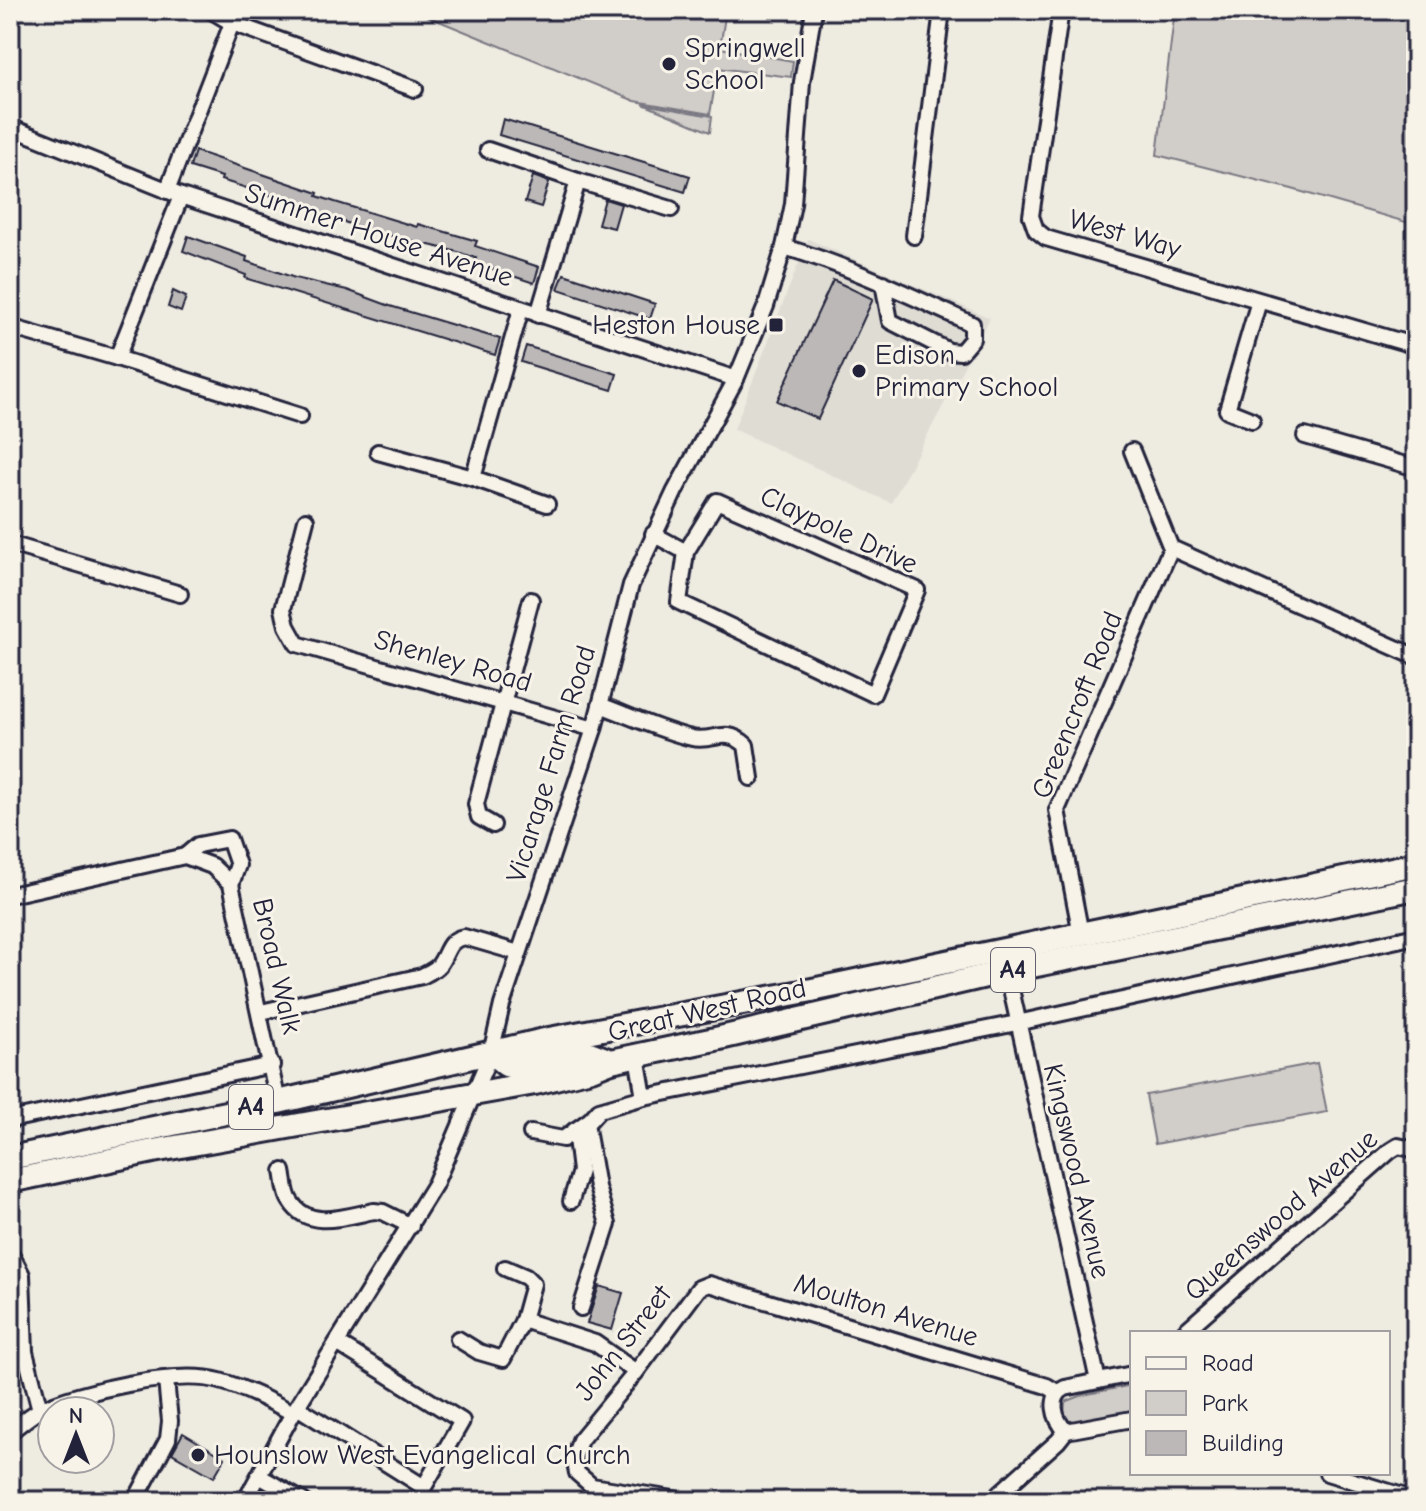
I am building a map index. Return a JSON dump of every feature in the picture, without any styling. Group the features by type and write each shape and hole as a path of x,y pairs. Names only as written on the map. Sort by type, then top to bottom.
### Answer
{"highway":[{"name":"Great West Road","path":"10,1158 278,1102 491,1053 1416,864"},
{"name":"Great West Road","path":"10,1181 153,1151 577,1073 611,1061 1007,971 1416,888"},
{"name":"A4","path":"491,1053 506,1065 514,1067 587,1052 611,1061"}],"street":[{"path":"210,10 232,23 415,89"},
{"name":"Vicarage Farm Road","path":"245,1501 295,1410 435,1184 491,1053 502,1005 594,729 631,585 653,534 736,379 766,306 793,204 802,82 814,10"},
{"path":"914,236 942,10"},
{"name":"West Way","path":"1061,10 1031,216 1036,230 1046,238 1416,346"},
{"path":"117,358 232,23"},
{"name":"Summer House Avenue","path":"10,127 174,193 736,379"},
{"path":"488,150 671,209"},
{"path":"538,315 578,181"},
{"path":"784,247 830,260 883,283 972,324 972,339 961,352 949,351 890,321 883,283"},
{"path":"1252,420 1227,410 1259,301"},
{"path":"473,478 521,309"},
{"path":"10,327 300,416"},
{"path":"1305,436 1416,468"},
{"path":"1132,451 1171,548 1416,657"},
{"path":"378,452 473,478 547,504"},
{"name":"Claypole Drive","path":"717,501 917,590 873,694 679,602 686,552 717,501"},
{"name":"Shenley Road","path":"306,520 283,609 287,626 297,644 594,729"},
{"path":"653,534 686,552"},
{"path":"10,544 180,594"},
{"name":"Greencroft Road","path":"1081,934 1057,810 1171,548"},
{"path":"493,825 479,817 476,804 531,600"},
{"path":"600,705 695,739 723,734 735,737 746,745 751,778"},
{"path":"10,895 185,856 198,845 229,839 238,865 231,884"},
{"name":"Broad Walk","path":"185,856 212,866 231,884 278,1102"},
{"path":"531,1133 563,1139 599,1110 644,1097 1017,1023 1416,936"},
{"path":"261,1012 422,976 439,966 451,942 458,938 464,937 519,953"},
{"name":"Kingswood Avenue","path":"1007,971 1098,1381"},
{"path":"637,1056 644,1097"},
{"path":"10,1120 272,1065"},
{"path":"571,1201 580,1171 584,1124"},
{"path":"581,1308 608,1224 584,1124"},
{"name":"Queenswood Avenue","path":"1185,1331 1390,1151 1398,1146 1416,1150"},
{"path":"283,1171 289,1200 309,1218 322,1220 374,1211 383,1212 411,1226"},
{"path":"10,1252 22,1275 25,1352 36,1395"},
{"path":"458,1339 479,1352 503,1359 523,1320 534,1289 526,1277 505,1268"},
{"name":"Moulton Avenue","path":"699,1288 709,1284 717,1286 1047,1386 1057,1392"},
{"name":"John Street","path":"686,1501 592,1486 577,1473 574,1457 580,1440 699,1288"},
{"path":"523,1320 595,1343 636,1372"},
{"path":"88,1395 166,1380 218,1380 295,1410 424,1487 462,1421 337,1343"},
{"path":"1066,1431 1058,1423 1053,1402 1057,1392 1130,1374"},
{"path":"135,1501 168,1439 170,1421 166,1380"},
{"path":"10,1432 36,1413"},
{"path":"991,1501 1066,1431 1130,1419"},
{"path":"1334,1475 1416,1500"},
{"path":"259,1476 303,1501"}],"shaded area":[{"name":"Edison Primary School","path":"808,239 990,318 891,503 734,429"}],"green space":[{"name":"Springwell School","path":"412,10 726,10 720,48 793,61 791,77 718,68 710,114 635,101"},
{"path":"1175,10 1416,10 1416,225 1292,189 1157,155"},
{"path":"643,104 712,116 710,132"},
{"path":"1317,1063 1327,1112 1155,1144 1146,1095"},
{"path":"1130,1385 1130,1412 1074,1425 1064,1417 1065,1402"}],"building":[{"path":"503,119 690,176 685,192 499,135"},
{"path":"195,151 318,193 317,196 335,202 477,241 475,246 539,267 534,283 474,263 476,258 458,252 375,232 221,180 222,177 190,167"},
{"path":"533,176 549,182 541,207 525,202"},
{"path":"605,199 621,204 614,228 598,224"},
{"path":"188,236 295,278 347,290 500,339 495,355 245,278 246,275 183,251"},
{"path":"564,274 655,304 650,319 558,289"},
{"path":"833,280 873,299 818,419 777,401"},
{"path":"173,291 186,297 181,312 168,307"},
{"path":"526,346 617,374 612,390 521,362"},
{"path":"599,1286 623,1293 612,1330 587,1323"},
{"name":"Hounslow West Evangelical Church","path":"183,1433 225,1458 214,1477 172,1453"}],"place":[{"name":"Springwell School","path":"669,64"},
{"name":"Heston House","path":"776,325"},
{"name":"Edison Primary School","path":"859,371"},
{"name":"Hounslow West Evangelical Church","path":"198,1455"}]}
